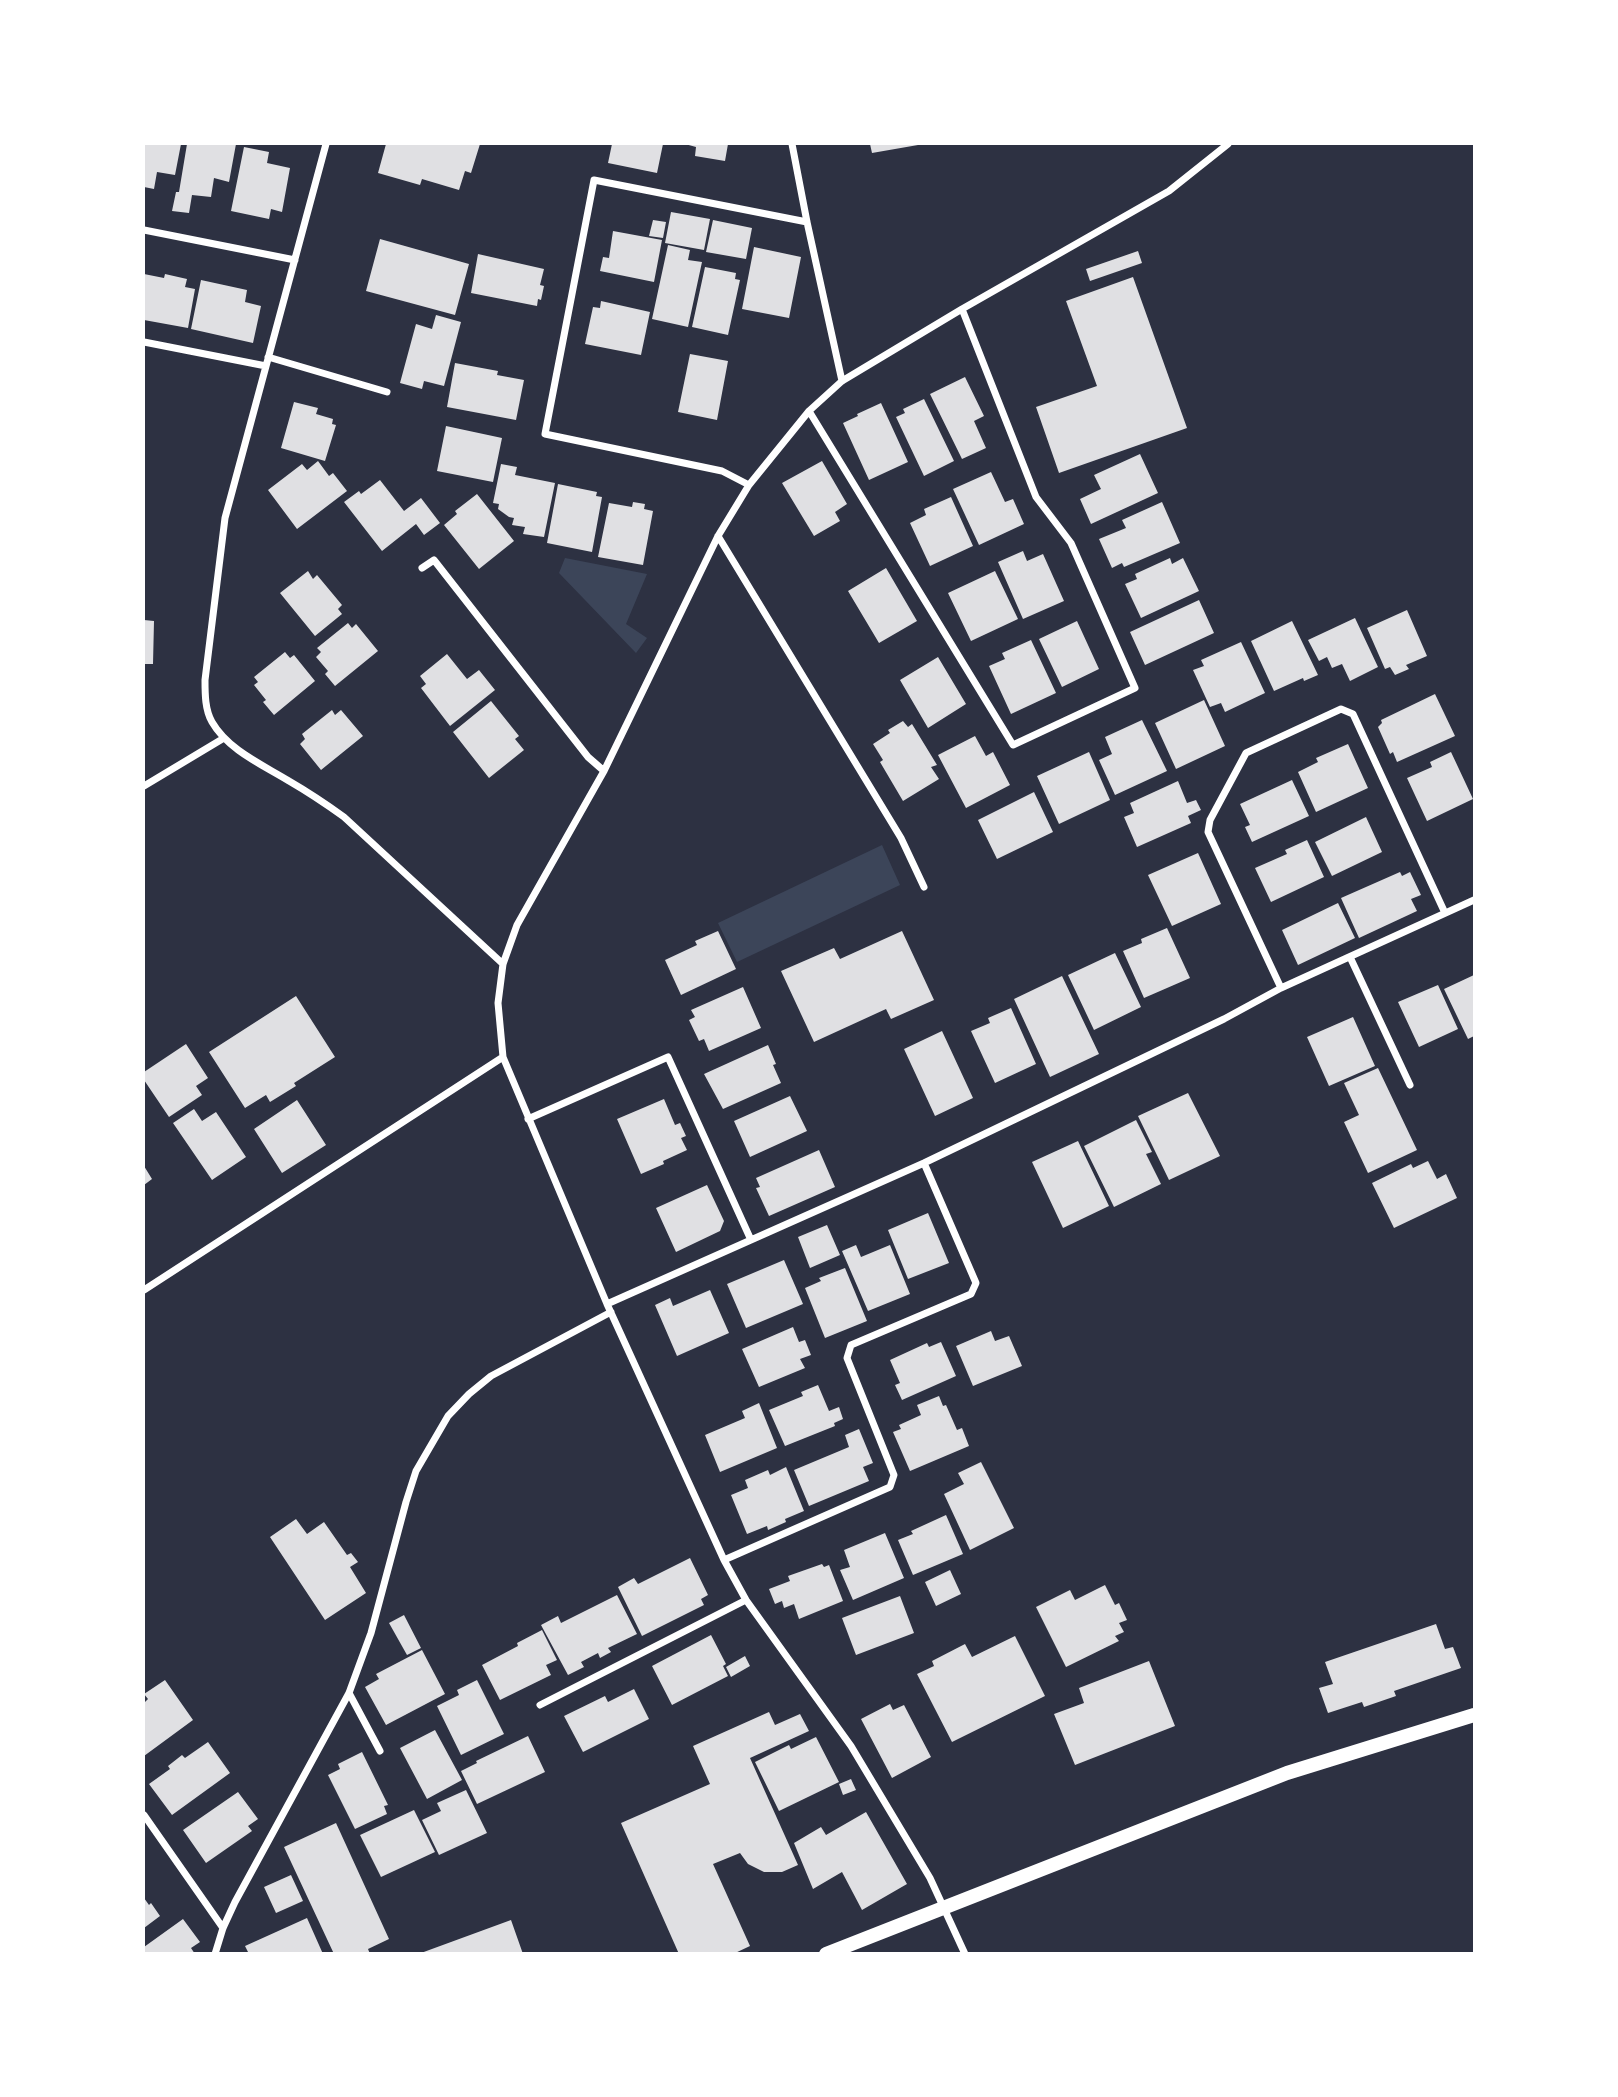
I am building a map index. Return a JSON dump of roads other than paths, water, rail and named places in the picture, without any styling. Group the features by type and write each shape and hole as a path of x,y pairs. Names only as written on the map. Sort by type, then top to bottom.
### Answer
{"main road":[{"path":"826,1954 1287,1773 1475,1715"}],"street":[{"path":"326,144 225,518 205,680 206,700 211,721 224,737 244,753 344,817 503,964"},
{"path":"792,144 842,382"},
{"path":"965,1954 930,1878 851,1746 746,1600 724,1560 609,1308 503,1057 498,1003 503,964 517,925 604,771 718,537 749,485 809,411 842,382 962,309 1169,191 1228,144"},
{"path":"749,485 722,471 545,434 594,180 807,222"},
{"path":"144,230 295,260"},
{"path":"809,411 1013,745 1135,688 1071,543 1036,497 962,309"},
{"path":"144,342 266,366"},
{"path":"268,356 387,392"},
{"path":"718,537 901,838 924,887"},
{"path":"422,568 434,559 588,757 604,771"},
{"path":"1281,988 1208,832 1210,820 1246,753 1282,736 1342,709 1353,714 1445,913"},
{"path":"144,786 224,737"},
{"path":"215,1954 234,1902 349,1693 371,1633 416,1471 447,1416 469,1394 491,1376 609,1308 751,1240 924,1163 1224,1019 1281,988 1475,900"},
{"path":"1350,957 1409,1085"},
{"path":"144,1290 503,1057"},
{"path":"528,1119 667,1057 751,1240"},
{"path":"724,1560 890,1487 894,1475 847,1358 851,1345 971,1294 976,1283 924,1163"},
{"path":"540,1704 746,1600"},
{"path":"349,1693 380,1751"},
{"path":"144,1815 223,1928"}]}
